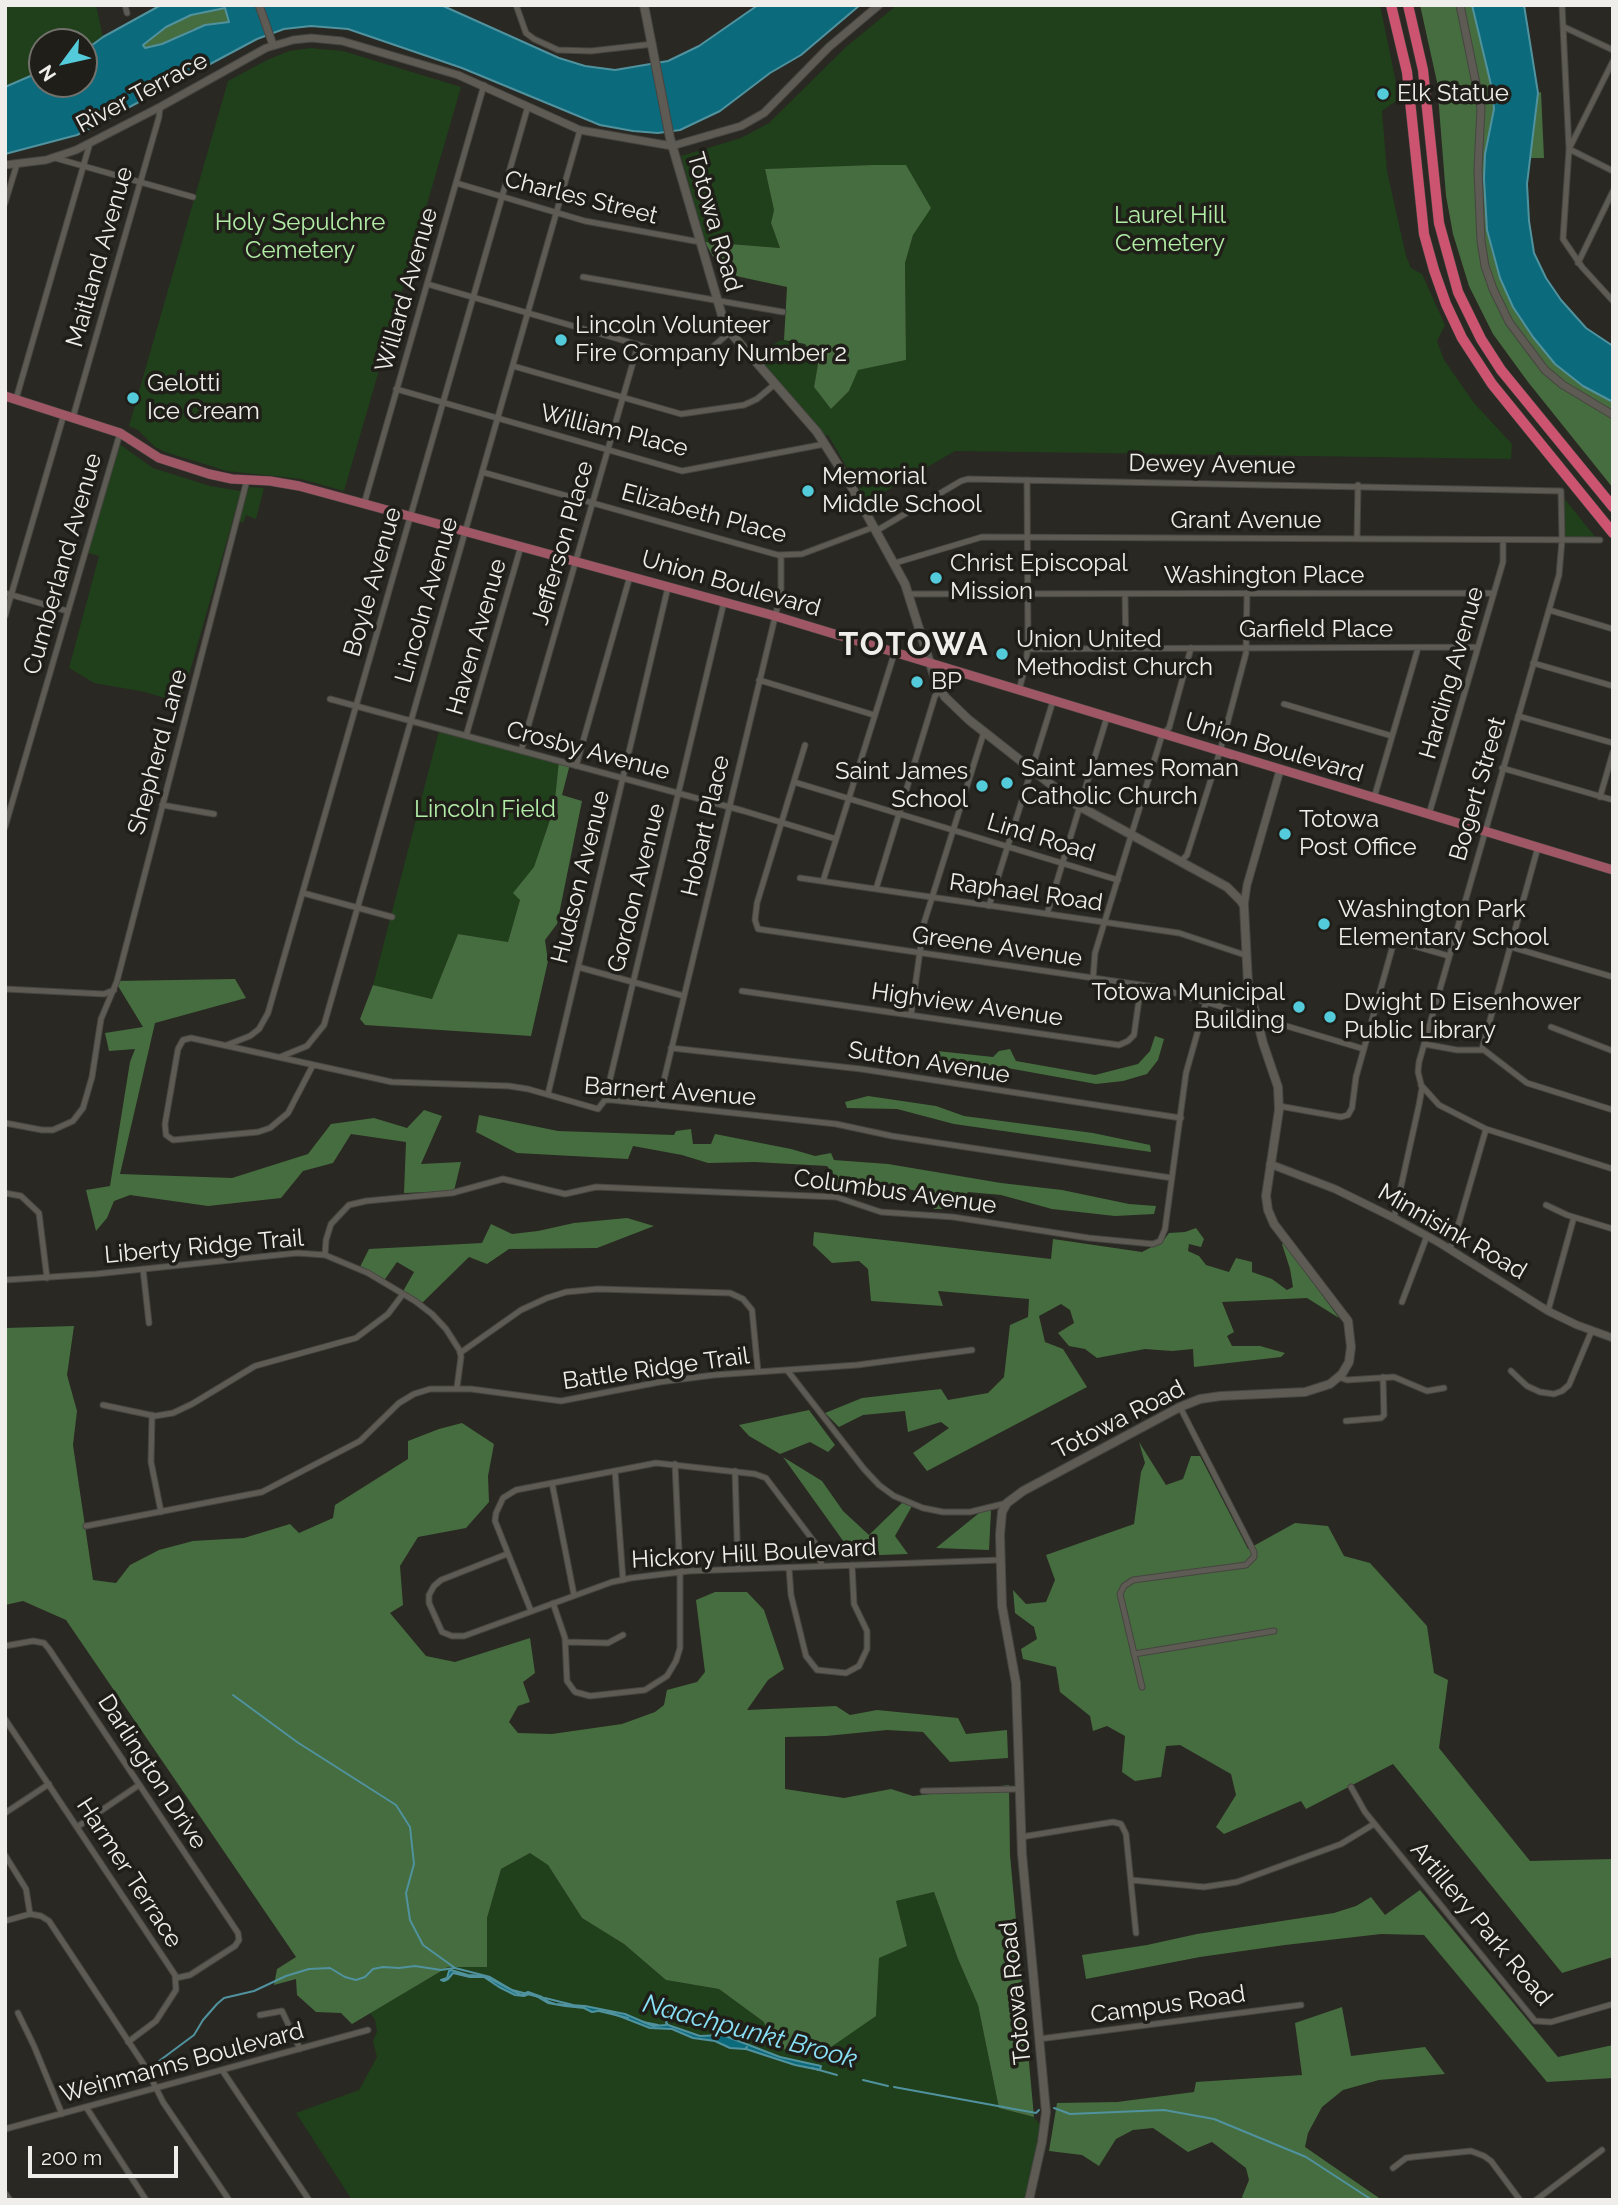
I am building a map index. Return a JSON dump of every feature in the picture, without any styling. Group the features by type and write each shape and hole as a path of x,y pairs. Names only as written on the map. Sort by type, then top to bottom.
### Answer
{"highway":[{"path":"1391,5 1409,81 1424,234 1446,304 1462,338 1492,384 1613,533"},
{"path":"1408,5 1423,70 1439,223 1458,292 1481,339 1502,370 1613,507"}],"main road":[{"path":"644,5 670,139"},
{"name":"Totowa Road","path":"670,139 716,301 730,332 825,444 895,563 909,594 941,690 950,703 1080,807 1233,890 1244,906"},
{"name":"Union Boulevard","path":"9,399 69,415 120,433 159,458 219,476 289,484 775,616 1613,870"},
{"path":"1244,906 1248,983 1278,1087 1279,1106 1266,1196 1270,1215 1348,1321 1350,1355 1346,1368 1339,1377"},
{"name":"Totowa Road","path":"1029,2200 1046,2120 1021,1837 1019,1713 1004,1624 1000,1521 1007,1503 1023,1491 1180,1407 1200,1399 1221,1396 1305,1392 1323,1387 1339,1377"}],"street":[{"path":"125,5 127,13"},
{"path":"259,5 272,42"},
{"path":"516,5 526,33 558,50 591,51 653,44"},
{"path":"670,139 731,130 756,118 829,47 879,5"},
{"path":"1460,5 1481,108 1478,170 1481,241 1485,266 1493,289 1509,322 1545,370 1563,385 1613,415"},
{"path":"1562,5 1569,149 1562,235 1564,243 1578,263 1613,301"},
{"path":"1564,27 1613,50"},
{"name":"Totowa Road","path":"246,59 272,42 311,38 342,41 458,75 580,130 670,139"},
{"name":"River Terrace","path":"5,165 55,158 90,144 246,59"},
{"path":"1569,149 1613,61"},
{"name":"Willard Avenue","path":"364,504 484,85"},
{"name":"Maitland Avenue","path":"5,616 8,593 69,415 160,107"},
{"name":"Boyle Avenue","path":"226,1046 250,1037 265,1019 528,107"},
{"name":"Lincoln Avenue","path":"279,1057 307,1045 320,1031 358,908 580,130"},
{"path":"9,399 90,144"},
{"path":"1569,149 1613,171"},
{"path":"55,158 193,197"},
{"path":"5,203 17,164"},
{"name":"Charles Street","path":"456,183 585,221 700,242"},
{"path":"1578,263 1613,191"},
{"path":"583,277 783,312"},
{"path":"427,284 681,357 710,349 730,332"},
{"name":"Jefferson Place","path":"522,751 638,345"},
{"path":"513,366 681,414 744,405 757,399 775,384"},
{"name":"William Place","path":"397,389 682,471 825,444"},
{"name":"Cumberland Avenue","path":"5,827 9,803 120,433"},
{"name":"Elizabeth Place","path":"482,472 781,555 802,554 875,529"},
{"name":"Shepherd Lane","path":"5,1123 53,1130 63,1127 79,1115 92,1077 102,1019 114,990 247,480"},
{"name":"Dewey Avenue","path":"875,529 964,480 1358,485 1561,491"},
{"path":"1019,690 1027,649 1027,480"},
{"path":"1357,539 1358,485"},
{"name":"Bogert Street","path":"1394,1218 1419,1105 1422,1085 1418,1072 1424,1044 1560,569 1561,491"},
{"name":"Grant Avenue","path":"895,563 976,537 1600,540"},
{"name":"Harding Avenue","path":"1429,814 1503,562 1503,540"},
{"name":"Haven Avenue","path":"466,736 521,546"},
{"name":"Hobart Place","path":"658,1105 781,592 781,555"},
{"path":"576,766 631,576"},
{"name":"Hudson Avenue","path":"548,1094 668,587"},
{"path":"8,593 67,611"},
{"path":"1180,862 1187,855 1220,751 1246,648 1247,593"},
{"name":"Washington Place","path":"909,594 1494,593"},
{"path":"1125,594 1126,649"},
{"name":"Gordon Avenue","path":"605,1100 724,602"},
{"path":"1549,610 1613,629"},
{"name":"Garfield Place","path":"1027,649 1478,647"},
{"path":"1093,978 1095,953 1164,734 1169,728 1191,648"},
{"path":"1374,798 1418,648"},
{"path":"823,881 895,652"},
{"path":"1533,663 1613,686"},
{"path":"759,680 874,715"},
{"path":"876,889 935,696 941,690"},
{"name":"Crosby Avenue","path":"331,699 729,807 836,839"},
{"path":"989,906 1053,701"},
{"path":"1284,704 1392,736"},
{"path":"1518,716 1613,743"},
{"path":"1047,914 1107,717"},
{"path":"911,1014 924,923 984,732"},
{"path":"781,822 805,746"},
{"path":"1600,797 1613,752"},
{"path":"1503,768 1613,800"},
{"path":"1244,906 1247,885 1280,770"},
{"name":"Lind Road","path":"794,782 1118,880"},
{"path":"162,805 214,814"},
{"name":"Greene Avenue","path":"781,822 755,914 758,929 1141,985 1364,1049"},
{"path":"1482,1049 1538,847"},
{"name":"Raphael Road","path":"800,878 1186,934 1245,954"},
{"path":"303,893 392,917"},
{"path":"1279,1106 1341,1117 1348,1115 1352,1108 1354,1084 1393,945 1400,942 1449,956"},
{"path":"1511,947 1613,977"},
{"path":"578,967 684,996"},
{"name":"Highview Avenue","path":"743,990 1119,1045 1131,1038 1135,1031 1141,985"},
{"path":"5,989 104,994 114,990"},
{"path":"1172,1178 1186,1073 1206,1002"},
{"path":"1551,1027 1613,1051"},
{"name":"Barnert Avenue","path":"313,1065 288,1113 270,1128 258,1132 173,1140 166,1135 164,1128 177,1053 180,1044 187,1038 393,1082 509,1086 598,1109 605,1100 836,1124 892,1136 1172,1178"},
{"path":"1424,1044 1457,1050 1482,1049 1527,1083 1613,1110"},
{"name":"Sutton Avenue","path":"671,1048 861,1069 1181,1118"},
{"path":"1422,1085 1439,1105 1486,1129 1613,1169"},
{"path":"1449,1249 1454,1240 1486,1129"},
{"name":"Minnisink Road","path":"1270,1164 1324,1184 1394,1218 1548,1311 1613,1338"},
{"name":"Columbus Avenue","path":"326,1255 331,1224 344,1209 354,1203 452,1193 498,1179 561,1194 594,1187 836,1197 881,1212 953,1217 1148,1245 1160,1241 1166,1223 1172,1178"},
{"path":"5,1192 21,1196 39,1213 47,1278"},
{"path":"1546,1205 1613,1229"},
{"path":"1548,1311 1574,1217"},
{"path":"1402,1302 1427,1236"},
{"name":"Liberty Ridge Trail","path":"5,1280 297,1253 326,1255 348,1263 425,1308 439,1321 460,1353"},
{"path":"143,1269 149,1323"},
{"path":"457,1387 460,1353 521,1310 566,1292 598,1289 724,1292 741,1298 752,1310 758,1373"},
{"path":"103,1405 152,1415 182,1410 247,1369 356,1338 388,1314 403,1294"},
{"path":"1511,1371 1523,1383 1539,1392 1554,1394 1562,1391 1569,1385 1592,1331"},
{"name":"Battle Ridge Trail","path":"86,1526 255,1495 269,1490 360,1441 399,1403 430,1388 457,1387 561,1401 660,1382 714,1375 857,1365 972,1350"},
{"path":"787,1370 864,1469 894,1496 923,1508 943,1512 970,1512 1007,1503"},
{"path":"1339,1377 1347,1380 1383,1377 1399,1379 1427,1391 1444,1388"},
{"path":"1346,1421 1381,1418 1384,1415 1383,1377"},
{"path":"1142,1687 1120,1594 1124,1586 1133,1580 1246,1565 1254,1558 1254,1547 1180,1407"},
{"path":"152,1415 151,1462 161,1513"},
{"path":"531,1611 495,1521 503,1498 516,1490 656,1463 755,1474 771,1482 815,1544 822,1566"},
{"path":"552,1603 566,1642 567,1681 575,1692 581,1695 645,1690 659,1683 669,1672 679,1654 680,1572 675,1464"},
{"path":"615,1471 623,1580"},
{"path":"735,1471 737,1569"},
{"path":"552,1483 574,1595"},
{"name":"Hickory Hill Boulevard","path":"507,1554 437,1582 428,1598 438,1627 452,1636 464,1636 574,1595 623,1580 680,1572 1000,1560"},
{"path":"789,1567 791,1595 806,1656 817,1670 846,1673 856,1670 863,1661 867,1648 867,1631 854,1604 852,1565"},
{"path":"1134,1654 1274,1632"},
{"path":"566,1642 608,1643 624,1635"},
{"name":"Darlington Drive","path":"5,1646 33,1641 46,1645 238,1933 237,1943 226,1952 190,1975 176,1978"},
{"name":"Harmer Terrace","path":"5,1719 176,1978 173,1995 156,2021 128,2042"},
{"path":"5,1813 49,1784"},
{"path":"77,1827 139,1785"},
{"name":"Artillery Park Road","path":"1351,1787 1357,1801 1374,1824 1535,2021 1551,2022 1613,2004"},
{"path":"923,1791 1019,1789"},
{"path":"1021,1837 1117,1823 1124,1827 1136,1933"},
{"path":"1131,1880 1204,1887 1237,1882 1342,1844 1374,1824"},
{"path":"5,1855 26,1889 30,1914"},
{"path":"5,1921 30,1914 41,1916 49,1922 229,2200"},
{"name":"Campus Road","path":"1039,2039 1301,2005"},
{"path":"260,2015 275,2011 284,2013 300,2049"},
{"path":"18,2014 62,2114"},
{"name":"Weinmanns Boulevard","path":"5,2129 368,2030"},
{"path":"222,2070 309,2200"},
{"path":"86,2108 146,2200"},
{"path":"1536,2200 1602,2150"},
{"path":"1393,2168 1406,2158 1471,2151 1491,2161 1520,2200"},
{"path":"5,2193 10,2200"}],"green space":[{"path":"5,5 96,5 103,37 98,41 98,28 28,28 28,77 5,87"},
{"name":"Laurel Hill Cemetery","path":"897,5 1380,5 1398,92 1396,101 1382,111 1387,171 1406,256 1411,268 1422,274 1445,325 1437,341 1444,360 1474,403 1512,444 1511,459 955,451 867,502 828,435 823,437 752,356 781,340 804,345 818,364 814,387 831,409 849,391 857,370 906,360 905,263 913,235 906,165 765,169 774,210 771,223 780,248 705,242 681,156 741,138 769,123 847,46"},
{"path":"1420,5 1472,5 1488,66 1494,108 1485,154 1484,179 1491,248 1513,307 1533,337 1555,364 1583,386 1613,402 1613,488 1493,334 1469,286 1453,234 1446,196 1437,82"},
{"path":"225,7 230,23 193,29 162,44 145,48 143,45 166,27 191,15"},
{"name":"Holy Sepulchre Cemetery","path":"311,48 343,51 461,87 344,491 301,479 227,471 165,452 129,426 228,81 289,51"},
{"path":"1541,92 1544,158 1530,158 1538,93"},
{"path":"906,165 931,208 913,235 905,263 906,360 858,370 849,391 831,409 814,387 818,364 805,344 784,340 787,287 722,273 705,242 780,248 771,223 774,210 765,169"},
{"path":"118,443 153,468 210,486 241,491 181,703 145,692 94,683 69,668 99,556 85,552"},
{"path":"249,487 264,488 256,519 246,515 243,523 238,521"},
{"path":"1563,497 1597,539 1562,539"},
{"name":"Lincoln Field","path":"440,727 559,761 554,808 545,834 543,852 520,900 508,942 458,934 432,999 373,985"},
{"path":"559,761 570,764 562,795 582,801 557,924 545,940 548,961 531,1036 365,1025 360,1019 373,985 432,999 458,934 508,942 520,900 513,893 534,867 554,808"},
{"path":"235,979 246,998 155,1023 120,1174 232,1178 308,1154 331,1124 374,1118 407,1128 424,1110 442,1116 421,1164 461,1162 454,1191 404,1193 406,1142 351,1134 333,1163 303,1171 281,1198 208,1206 130,1195 114,1201 107,1218 96,1231 86,1190 110,1186 130,1062 135,1049 109,1051 105,1033 143,1027 115,981"},
{"path":"1155,1036 1164,1039 1158,1060 1147,1074 1123,1081 1096,1084 1002,1067 937,1060 937,1051 993,1057 999,1051 1010,1049 1016,1061 1095,1075 1138,1064 1150,1051"},
{"path":"868,1096 936,1106 964,1116 1093,1133 1150,1145 1151,1152 954,1124 897,1109 847,1108 845,1102"},
{"path":"479,1115 558,1131 674,1135 676,1131 691,1129 693,1144 711,1144 715,1134 815,1156 831,1153 834,1160 888,1164 1062,1190 1129,1204 1156,1206 1154,1214 1115,1216 1052,1209 1001,1195 968,1192 953,1209 934,1209 925,1193 874,1181 847,1183 840,1189 831,1188 834,1175 827,1166 755,1162 708,1163 633,1146 628,1159 517,1153 476,1132"},
{"path":"627,1218 654,1226 597,1248 509,1249 487,1264 469,1257 421,1304 402,1293 414,1272 397,1262 383,1282 360,1267 369,1249 482,1243 491,1224 512,1234 574,1223"},
{"path":"1196,1228 1204,1239 1201,1247 1189,1244 1188,1251 1199,1256 1206,1265 1229,1272 1236,1258 1252,1262 1252,1272 1272,1279 1287,1290 1293,1287 1282,1244 1284,1243 1339,1318 1307,1298 1222,1302 1234,1332 1227,1336 1232,1346 1260,1346 1285,1353 1281,1357 1194,1367 1193,1349 1145,1349 1097,1358 1085,1349 1069,1346 1058,1333 1074,1323 1070,1310 1061,1304 1039,1316 1045,1342 1063,1349 1087,1387 927,1471 913,1453 949,1428 941,1422 908,1432 905,1411 863,1415 839,1427 825,1413 862,1398 941,1389 948,1400 988,1393 1004,1377 1010,1325 1028,1317 1029,1299 938,1291 943,1306 871,1301 868,1269 859,1261 832,1263 813,1245 814,1232 1051,1259 1053,1239 1142,1252 1163,1241 1169,1233"},
{"path":"74,1326 67,1375 77,1411 73,1445 93,1580 116,1583 130,1565 159,1550 193,1541 244,1538 290,1524 299,1533 333,1518 335,1505 408,1459 408,1441 462,1423 494,1444 488,1476 489,1502 466,1528 418,1537 400,1566 403,1605 390,1613 426,1656 455,1662 530,1638 535,1673 523,1682 530,1702 518,1706 509,1722 518,1733 552,1734 622,1724 655,1712 664,1705 667,1690 697,1682 705,1672 696,1600 715,1592 747,1592 764,1610 784,1669 768,1680 747,1710 836,1706 850,1715 877,1710 958,1718 966,1734 1007,1730 1008,1758 950,1762 923,1732 887,1730 785,1737 785,1789 844,1798 891,1789 913,1796 1009,1785 1010,1855 1034,2117 999,2108 978,2005 934,1892 896,1901 907,1946 879,1958 876,2016 818,2056 772,2047 764,2022 719,1989 666,1980 624,1944 582,1918 548,1865 530,1853 501,1869 487,1918 487,1967 448,1967 352,2024 341,2013 316,2012 297,1995 296,1979 274,1985 277,1969 296,1957 66,1620 23,1601 5,1605 5,1328"},
{"path":"809,1410 835,1445 828,1452 810,1442 780,1454 749,1436 739,1425"},
{"path":"1139,1442 1166,1485 1183,1479 1191,1456 1200,1456 1248,1549 1295,1523 1328,1526 1344,1556 1370,1563 1427,1626 1434,1673 1448,1680 1439,1748 1530,1861 1613,1859 1613,1957 1562,1973 1393,1764 1306,1809 1301,1801 1224,1834 1216,1827 1236,1795 1231,1774 1180,1745 1166,1746 1161,1777 1135,1781 1122,1772 1125,1736 1107,1726 1093,1731 1090,1716 1060,1692 1056,1667 1023,1659 1021,1649 1037,1639 1034,1627 1015,1613 1013,1590 1026,1604 1046,1602 1055,1580 1046,1555 1134,1524 1141,1472 1145,1463"},
{"path":"783,1457 822,1481 843,1511 869,1535 903,1502 912,1506 895,1536 908,1554 854,1556"},
{"path":"984,1509 991,1511 989,1550 936,1548"},
{"path":"530,1853 548,1865 582,1918 624,1944 666,1980 719,1989 764,2022 876,2016 879,1958 907,1946 896,1901 934,1892 978,2005 999,2108 1034,2117 1041,2126 1025,2200 352,2200 296,2113 359,2090 377,2057 373,2041 377,2032 375,2020 370,2013 448,1967 487,1967 487,1918 501,1869"},
{"path":"1420,1890 1558,2057 1613,2045 1613,2078 1547,2082 1424,1935 1381,1934 1285,1945 1200,1957 1086,1979 1082,1955 1334,1913 1356,1906 1371,1897 1385,1915"},
{"path":"1342,2007 1351,2056 1425,2047 1445,2074 1379,2080 1343,2090 1322,2107 1308,2133 1305,2147 1382,2200 1245,2200 1242,2197 1249,2180 1246,2168 1212,2142 1188,2152 1153,2128 1133,2130 1116,2139 1099,2166 1082,2155 1049,2151 1057,2103 1117,2102 1194,2092 1196,2082 1302,2075 1295,2023"}],"water":[{"path":"161,5 441,5 559,58 585,66 615,70 668,61 699,46 758,5 860,5 801,55 770,73 720,111 680,130 658,133 600,125 462,68 348,29 311,26 284,29 257,39 77,135 5,154 5,87 28,77 28,98 98,98 98,41","holes":["225,8 229,22 205,25 162,44 145,48 143,45 166,27 191,15"]},
{"path":"1472,5 1524,5 1538,93 1527,184 1534,253 1561,300 1586,328 1613,346 1613,402 1583,386 1555,364 1513,307 1500,278 1487,230 1484,179 1485,154 1494,109 1492,89"},
{"path":"451,1970 485,1976 521,1995 531,1993 524,1996 515,1995 484,1977 470,1977 453,1973 448,1979 441,1980 447,1978"},
{"path":"531,1993 555,2004 585,2006 625,2014 653,2026 666,2023 700,2036 723,2035 780,2057 821,2066 820,2070 795,2065 746,2049 747,2047 730,2048 672,2029 650,2028 604,2010 592,2012 584,2008 565,2006 548,2003"}],"waterway":[{"name":"Naachpunkt Brook","path":"233,1695 297,1742 396,1805 410,1827 414,1864 406,1893 410,1920 423,1945 455,1968 490,1977 512,1990 539,1997"},
{"name":"Naachpunkt Brook","path":"151,2067 194,2035 203,2020 224,1998 254,1991 286,1976 309,1969 330,1968 356,1980 365,1977 373,1969 383,1967 415,1966 441,1970 454,1968"},
{"name":"Naachpunkt Brook","path":"545,1998 573,2005"},
{"name":"Naachpunkt Brook","path":"599,2011 628,2018"},
{"name":"Naachpunkt Brook","path":"643,2022 658,2025"},
{"name":"Naachpunkt Brook","path":"812,2068 837,2075"},
{"name":"Naachpunkt Brook","path":"863,2080 888,2086"},
{"name":"Naachpunkt Brook","path":"894,2087 1036,2113 1039,2110"},
{"name":"Naachpunkt Brook","path":"1054,2108 1070,2114 1164,2110 1214,2119 1306,2157 1372,2200"}],"place":[{"name":"Elk Statue","path":"1383,94"},
{"name":"Lincoln Volunteer Fire Company Number 2","path":"561,340"},
{"name":"Gelotti Ice Cream","path":"133,398"},
{"name":"Memorial Middle School","path":"808,491"},
{"name":"Christ Episcopal Mission","path":"936,578"},
{"name":"Union United Methodist Church","path":"1002,654"},
{"name":"BP","path":"917,682"},
{"name":"Saint James Roman Catholic Church","path":"1007,783"},
{"name":"Saint James School","path":"982,786"},
{"name":"Totowa Post Office","path":"1285,834"},
{"name":"Washington Park Elementary School","path":"1324,924"},
{"name":"Totowa Municipal Building","path":"1299,1007"},
{"name":"Dwight D Eisenhower Public Library","path":"1330,1017"}],"district":[{"name":"TOTOWA","path":"914,645"}]}
